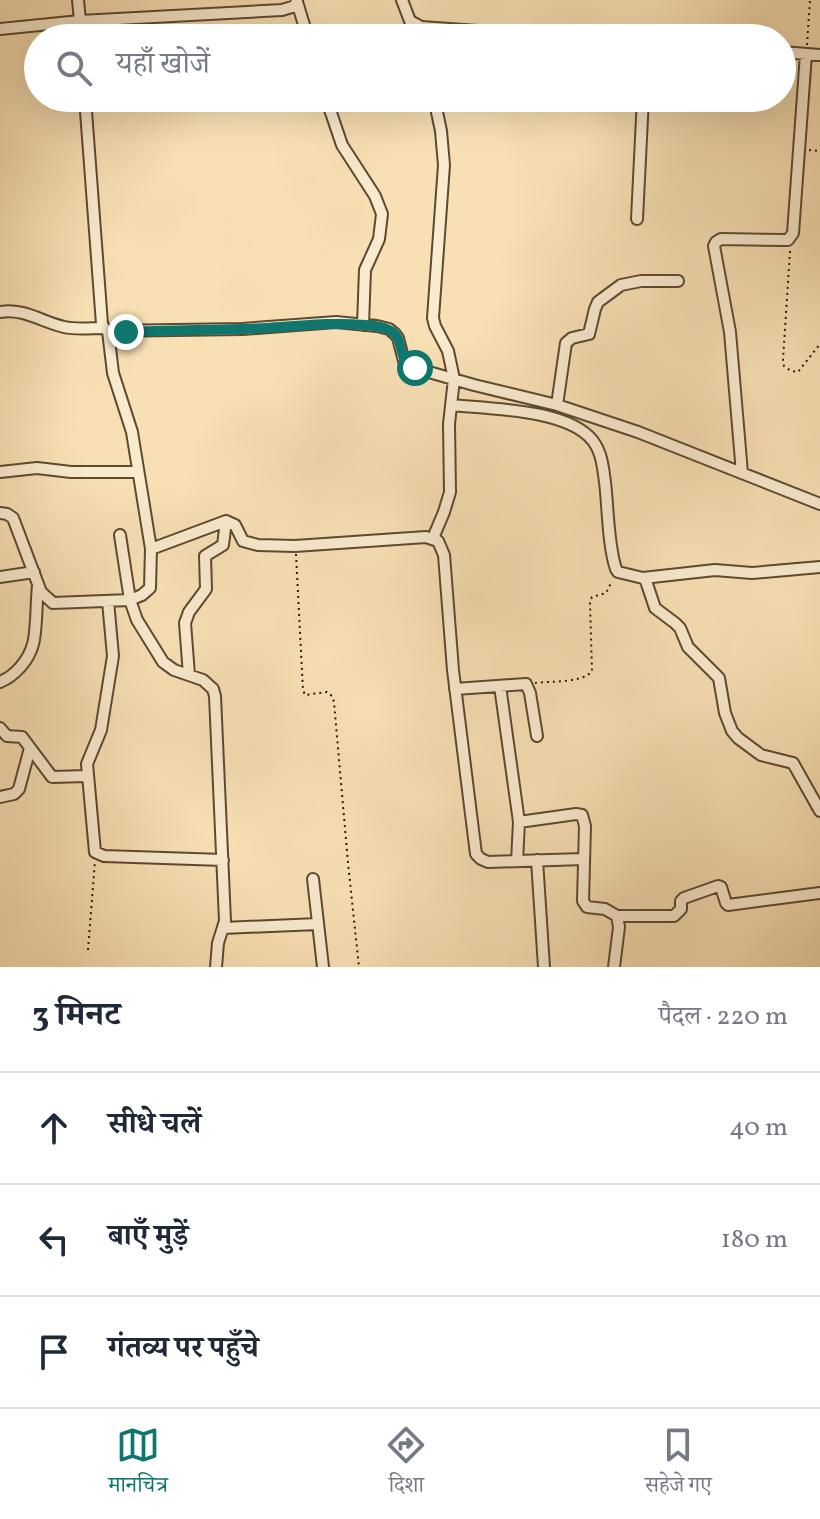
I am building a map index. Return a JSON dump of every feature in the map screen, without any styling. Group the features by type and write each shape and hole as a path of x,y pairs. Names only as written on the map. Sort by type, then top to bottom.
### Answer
{"street":[{"path":"78,0 80,24"},
{"path":"402,0 413,24"},
{"path":"133,24 282,10 295,6 297,1"},
{"path":"297,1 304,24"},
{"path":"0,29 24,29"},
{"path":"796,53 820,55"},
{"path":"742,473 728,317 714,246 721,239 783,240 791,237 795,226 806,54"},
{"path":"0,513 7,514 17,524 41,592 53,603 130,600 150,588 151,549 129,422 113,373 97,266 86,112"},
{"path":"331,112 342,145 375,196 382,214 379,239 365,270 363,325"},
{"path":"433,538 450,492 449,424 454,385 448,351 433,318 444,165 437,112"},
{"path":"637,219 642,112"},
{"path":"557,405 566,343 572,338 589,334 598,302 630,282 678,281"},
{"path":"0,312 17,311 67,327 106,330 254,328 336,322 389,329 398,338 408,364 454,385 557,405 638,432 820,504"},
{"path":"451,405 545,416 564,421 586,433 595,443 603,463 616,569 623,574 643,578 715,570 752,573 820,567"},
{"path":"0,472 37,468 71,472 138,472"},
{"path":"151,549 226,521 235,525 243,541 250,544 295,546 433,538 438,541 444,555 455,689 476,854 488,862 584,859"},
{"path":"189,675 186,617 206,589 205,556 223,545 226,521"},
{"path":"120,535 130,600 137,620 163,662 174,670 209,684 215,696 225,921 218,943 216,967"},
{"path":"0,577 36,578"},
{"path":"0,682 17,671 32,647 36,578"},
{"path":"643,578 655,608 680,628 688,647 719,678 725,713 732,731 761,755 793,763 820,811"},
{"path":"108,601 113,656 99,739 87,764 95,852 104,856 223,860"},
{"path":"455,689 526,684 537,736"},
{"path":"500,686 519,822 517,861"},
{"path":"0,728 7,736 22,737 52,777 87,776"},
{"path":"0,797 14,794 19,789 30,748"},
{"path":"519,822 582,815 585,826 583,901 584,905 605,909 617,916 619,927 614,967"},
{"path":"537,860 544,967"},
{"path":"313,879 323,967"},
{"path":"617,916 674,916 681,909 684,898 718,886 728,905 820,893"},
{"path":"223,928 318,924"}],"path":[{"path":"806,54 810,0"},
{"path":"800,150 820,151"},
{"path":"791,237 784,366 798,372 820,344"},
{"path":"295,546 303,690 305,695 327,692 334,702 359,967"},
{"path":"526,684 589,675 592,665 590,602 592,597 606,593 616,569"},
{"path":"88,950 95,852"}],"route":[{"path":"126,332 336,322 377,326 395,334 404,361 415,368"}]}
